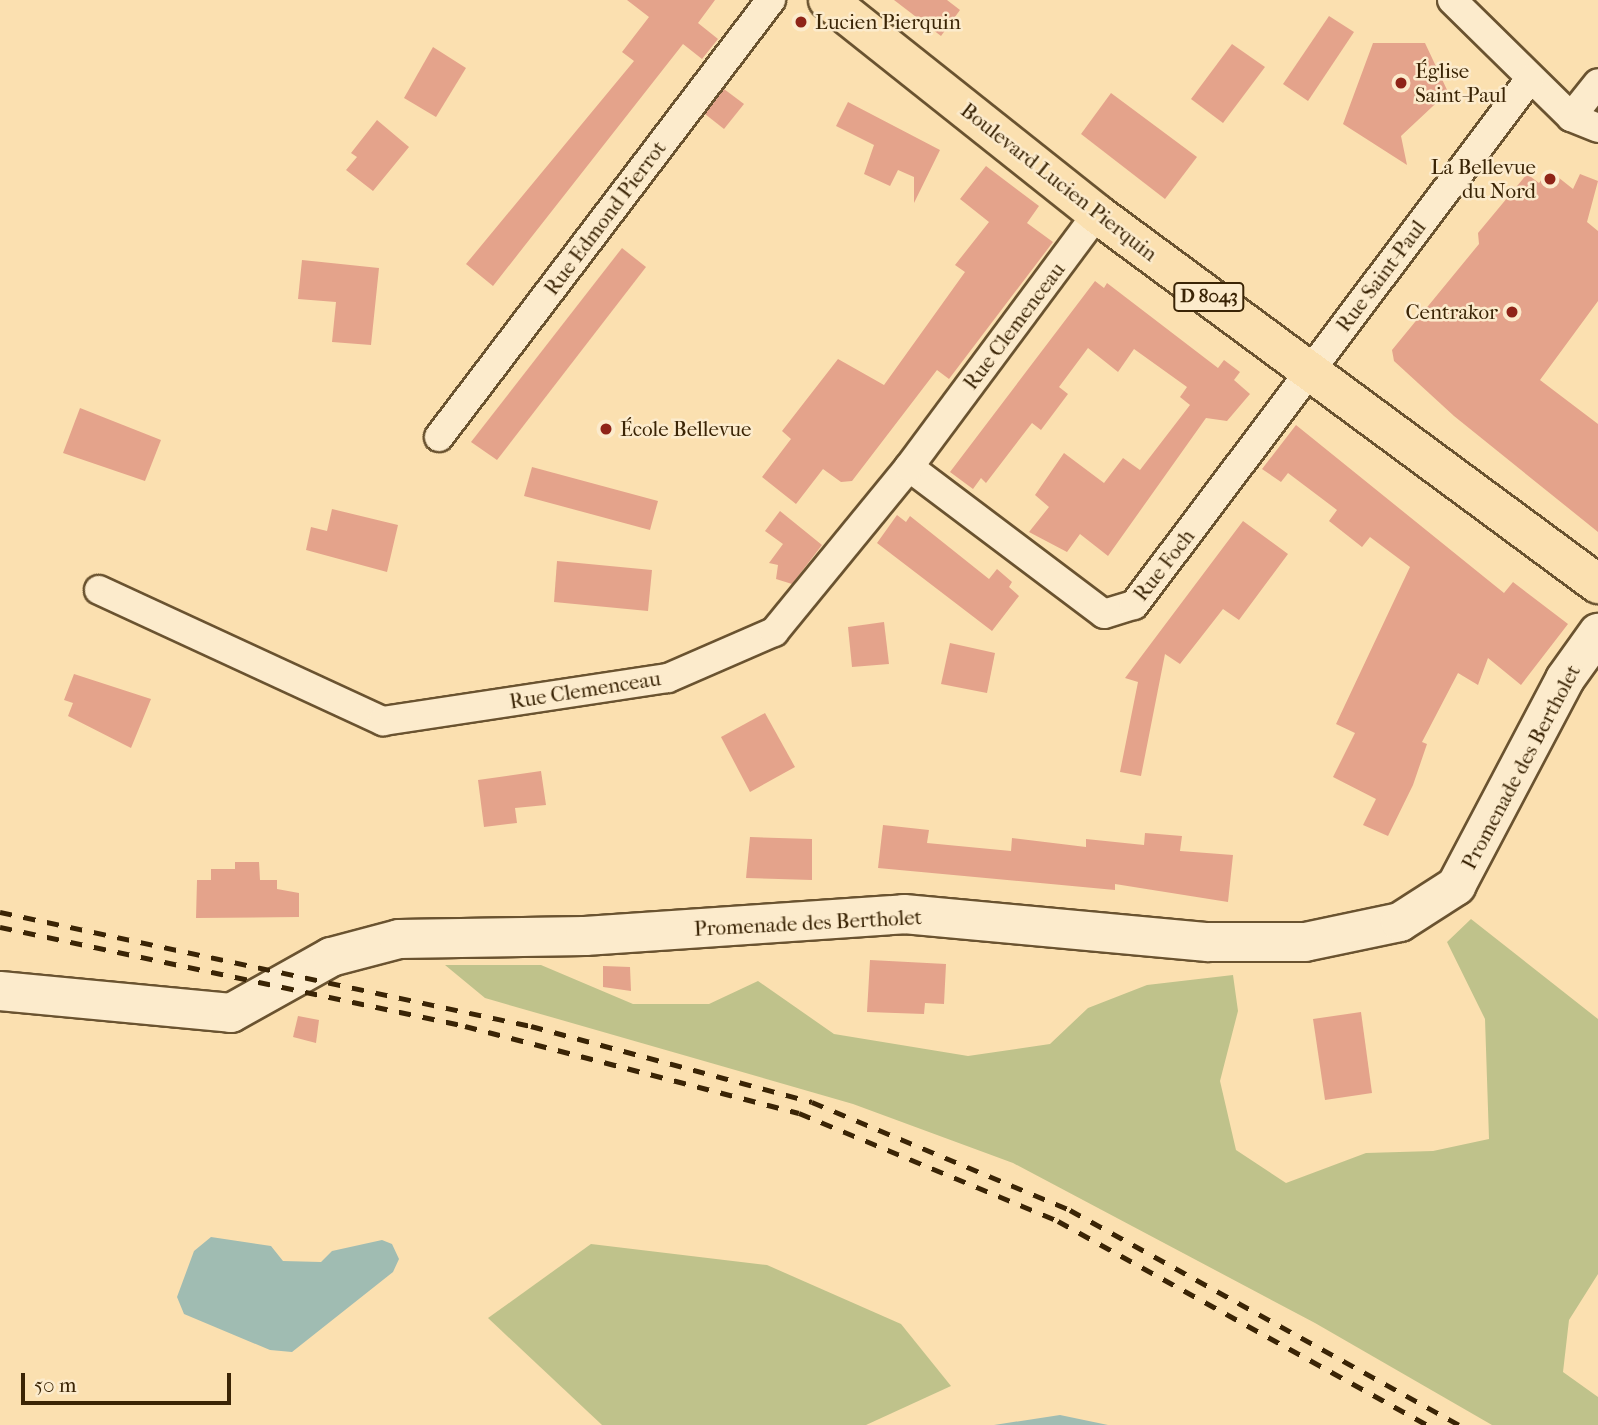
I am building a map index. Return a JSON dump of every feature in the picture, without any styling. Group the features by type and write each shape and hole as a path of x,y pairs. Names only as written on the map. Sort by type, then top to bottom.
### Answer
{"main road":[{"name":"Boulevard Lucien Pierquin","path":"828,0 1097,214 1598,584"}],"street":[{"name":"Rue Edmond Pierrot","path":"439,437 771,0"},
{"path":"1452,0 1530,79 1572,117 1598,128"},
{"name":"Rue Saint-Paul","path":"1309,373 1530,79"},
{"path":"1572,117 1598,83"},
{"name":"Rue Clemenceau","path":"99,590 383,721 668,678 774,632 909,467 1097,214"},
{"name":"Rue Foch","path":"909,467 1104,614 1134,606 1309,373"},
{"name":"Promenade des Bertholet","path":"0,990 231,1013 331,957 399,939 585,936 904,914 1208,942 1305,942 1400,922 1456,886 1565,679 1598,633"}],"green space":[{"path":"1471,919 1598,1019 1598,1274 1569,1320 1563,1372 1598,1397 1598,1425 1492,1425 1315,1323 1013,1163 853,1104 485,998 445,965 541,965 633,1004 709,1004 758,981 834,1034 968,1056 1050,1044 1088,1008 1147,985 1233,975 1238,1011 1220,1081 1236,1150 1286,1183 1366,1153 1433,1151 1489,1139 1485,1019 1447,942"},
{"path":"591,1244 767,1265 901,1324 951,1386 866,1425 602,1425 488,1318"}],"water":[{"path":"211,1237 271,1246 283,1261 321,1262 332,1251 382,1240 392,1244 399,1259 393,1272 292,1352 270,1350 184,1314 177,1297 194,1251"},
{"path":"1060,1415 1108,1425 994,1425"}],"building":[{"path":"627,0 715,0 698,23 718,39 702,59 683,44 493,286 466,264 634,61 622,52 649,17"},
{"path":"894,0 947,0 960,10 941,36"},
{"path":"1329,16 1354,32 1308,101 1283,84"},
{"name":"Église Saint-Paul","path":"1373,43 1425,43 1448,92 1401,136 1407,165 1343,124"},
{"path":"1232,44 1265,67 1223,123 1191,99"},
{"path":"433,47 466,68 436,117 404,98"},
{"path":"724,89 744,104 724,129 705,114"},
{"path":"1111,93 1197,157 1165,199 1081,134"},
{"path":"848,102 940,150 914,203 914,177 898,170 890,186 864,174 874,145 836,126"},
{"path":"377,120 409,147 373,191 346,170 357,157 351,153"},
{"path":"986,166 1039,206 1027,223 1053,242 949,379 937,370 852,481 841,482 823,469 796,504 762,477 791,439 782,431 838,359 884,385 965,272 955,265 989,222 960,199"},
{"path":"1549,170 1573,189 1580,174 1598,181 1587,222 1598,231 1598,301 1540,380 1598,424 1598,532 1454,416 1394,361 1392,350 1479,244 1478,233 1527,174 1539,183"},
{"path":"622,248 646,267 497,460 471,442"},
{"path":"302,260 379,268 371,345 332,342 336,302 298,299"},
{"path":"1095,281 1104,288 1107,283 1218,368 1224,360 1240,372 1234,380 1250,394 1227,421 1206,418 1108,556 1080,534 1067,552 1029,532 1049,507 1035,495 1064,453 1104,483 1123,458 1140,470 1190,405 1180,397 1187,387 1134,349 1118,372 1088,348 1059,387 1068,394 1041,430 1032,423 986,483 981,478 973,489 950,472"},
{"path":"80,408 161,440 145,481 63,453"},
{"path":"1296,425 1504,593 1513,582 1568,624 1521,685 1488,658 1478,685 1458,673 1422,742 1427,744 1413,785 1388,836 1363,825 1376,799 1333,777 1355,733 1336,724 1410,567 1370,537 1362,547 1329,521 1337,510 1288,473 1281,482 1262,469"},
{"path":"532,467 658,501 650,530 524,496"},
{"path":"332,509 398,525 387,572 306,550 311,527 327,531"},
{"path":"780,511 822,545 792,584 776,579 778,565 769,563 783,544 765,531"},
{"path":"897,515 906,522 910,516 989,579 997,569 1012,582 1009,587 1019,596 992,631 877,543"},
{"path":"1243,521 1288,554 1239,620 1223,609 1180,664 1165,654 1141,776 1120,772 1138,682 1125,678"},
{"path":"557,561 652,570 648,611 554,602"},
{"path":"884,622 889,664 852,667 848,627"},
{"path":"950,643 995,653 987,693 941,684"},
{"path":"74,674 151,699 131,748 68,716 73,703 64,700"},
{"path":"765,713 795,767 750,792 721,737"},
{"path":"541,771 546,805 515,808 517,823 484,827 478,780"},
{"path":"883,825 929,830 927,843 1011,851 1012,838 1086,847 1086,839 1144,845 1145,833 1182,836 1180,851 1233,855 1228,902 1115,884 1115,890 878,868"},
{"path":"750,837 812,839 812,880 746,878"},
{"path":"235,862 259,862 260,880 277,880 277,889 299,893 299,917 196,918 197,880 211,880 211,869 235,869"},
{"path":"870,960 946,964 944,1004 925,1003 924,1014 867,1012"},
{"path":"603,966 630,967 631,991 603,987"},
{"path":"1361,1012 1372,1093 1325,1100 1313,1019"},
{"path":"298,1016 319,1020 316,1043 293,1037"}],"railway":[{"path":"0,912 531,1026 812,1102 1070,1210 1459,1425"},
{"path":"0,927 465,1026 799,1113 1058,1221 1427,1425"}],"place":[{"name":"Lucien Pierquin","path":"801,22"},
{"name":"Église Saint-Paul","path":"1401,83"},
{"name":"La Bellevue du Nord","path":"1550,179"},
{"name":"Centrakor","path":"1512,312"},
{"name":"École Bellevue","path":"606,429"}]}
